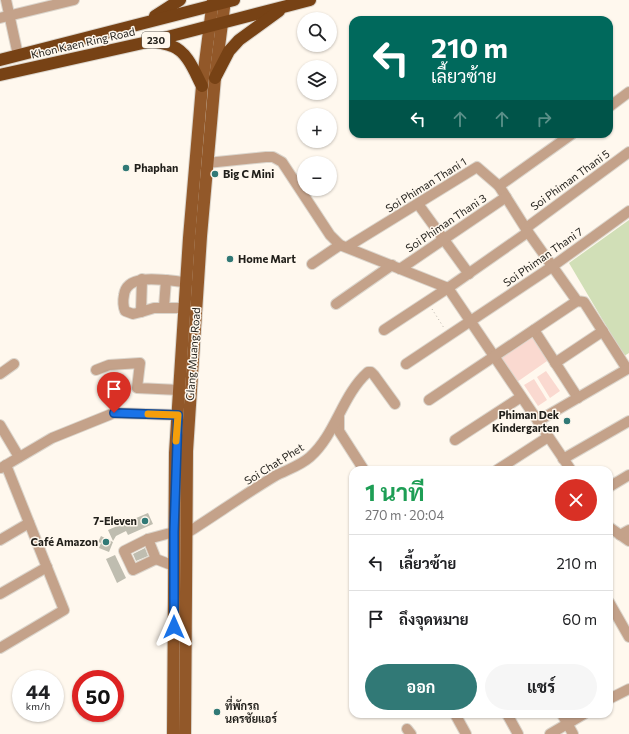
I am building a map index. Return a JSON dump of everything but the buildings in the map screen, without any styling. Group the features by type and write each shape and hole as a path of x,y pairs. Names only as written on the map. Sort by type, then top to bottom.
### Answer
{"highway":[{"path":"148,22 180,0"},
{"name":"Khon Kaen Ring Road","path":"0,75 152,41 310,0"},
{"name":"Khon Kaen Ring Road","path":"0,60 222,2"},
{"path":"215,78 229,51 239,40 287,6"},
{"path":"152,41 174,46 182,53 189,60 202,86"}],"main road":[{"name":"Glang Muang Road","path":"185,734 188,533 187,451 192,282 207,101 215,78 222,23 222,2"},
{"name":"Glang Muang Road","path":"173,734 174,532 179,390 184,308 192,282 207,163 207,101 202,86 210,26 222,2"}],"street":[{"path":"6,0 5,17 18,55"},
{"path":"5,17 74,0"},
{"path":"613,104 629,92"},
{"path":"566,138 500,186 527,230 577,301"},
{"name":"Soi Phiman Thani 5","path":"384,330 469,274 629,152"},
{"path":"207,163 266,157 282,162 330,235 343,246 448,288 568,466"},
{"name":"Soi Phiman Thani 1","path":"312,264 418,204 478,167 500,186"},
{"name":"Soi Phiman Thani 3","path":"336,304 444,239 506,197"},
{"path":"418,204 469,274"},
{"name":"Soi Phiman Thani 7","path":"406,364 553,266 629,211"},
{"path":"184,308 154,308 133,314 127,313 124,308 123,299 127,286 142,279 192,282"},
{"path":"141,312 142,279"},
{"path":"164,307 166,280"},
{"path":"429,400 577,301 584,302 628,368 538,421"},
{"path":"534,330 578,398"},
{"path":"555,363 603,331"},
{"path":"96,370 109,366 140,363 137,388 179,390"},
{"path":"0,374 14,364"},
{"name":"Soi Chat Phet","path":"188,533 275,476 309,458 320,446 340,415 356,383 368,372 371,372 374,375 395,404"},
{"path":"455,440 522,397"},
{"path":"0,648 64,610 29,523 3,467 52,438 114,413 178,415"},
{"path":"340,415 339,431 361,466"},
{"path":"563,459 629,421"},
{"path":"0,425 19,457"},
{"path":"503,466 548,437"},
{"path":"613,485 629,475"},
{"path":"0,540 29,523"},
{"path":"613,530 629,541"},
{"path":"620,535 629,530"},
{"path":"156,559 133,570 124,551 148,540 174,532"},
{"path":"148,540 156,559 174,566"},
{"path":"0,594 47,567"},
{"path":"613,609 629,638"},
{"path":"613,697 629,689"},
{"path":"457,718 466,734"},
{"path":"509,718 518,734"},
{"path":"564,718 573,734"},
{"path":"550,734 577,718"}],"path":[{"path":"427,302 449,336"}],"shaded area":[{"path":"629,220 629,353 624,356 569,263"},
{"path":"533,335 550,359 517,382 500,357"},
{"path":"546,371 560,391 550,398 537,377"},
{"path":"534,379 547,400 538,406 524,385"}],"slow traffic":[{"path":"148,414 178,415 176,441"}],"place":[{"name":"Phaphan","path":"126,168"},
{"name":"Big C Mini","path":"215,174"},
{"name":"Home Mart","path":"230,259"},
{"name":"Phiman Dek Kindergarten","path":"567,421"},
{"name":"7-Eleven","path":"145,521"},
{"name":"Café Amazon","path":"106,542"},
{"name":"ที่พักรถ นครชัยแอร์","path":"217,712"}],"route":[{"path":"114,413 178,415 175,452 174,627"}]}
